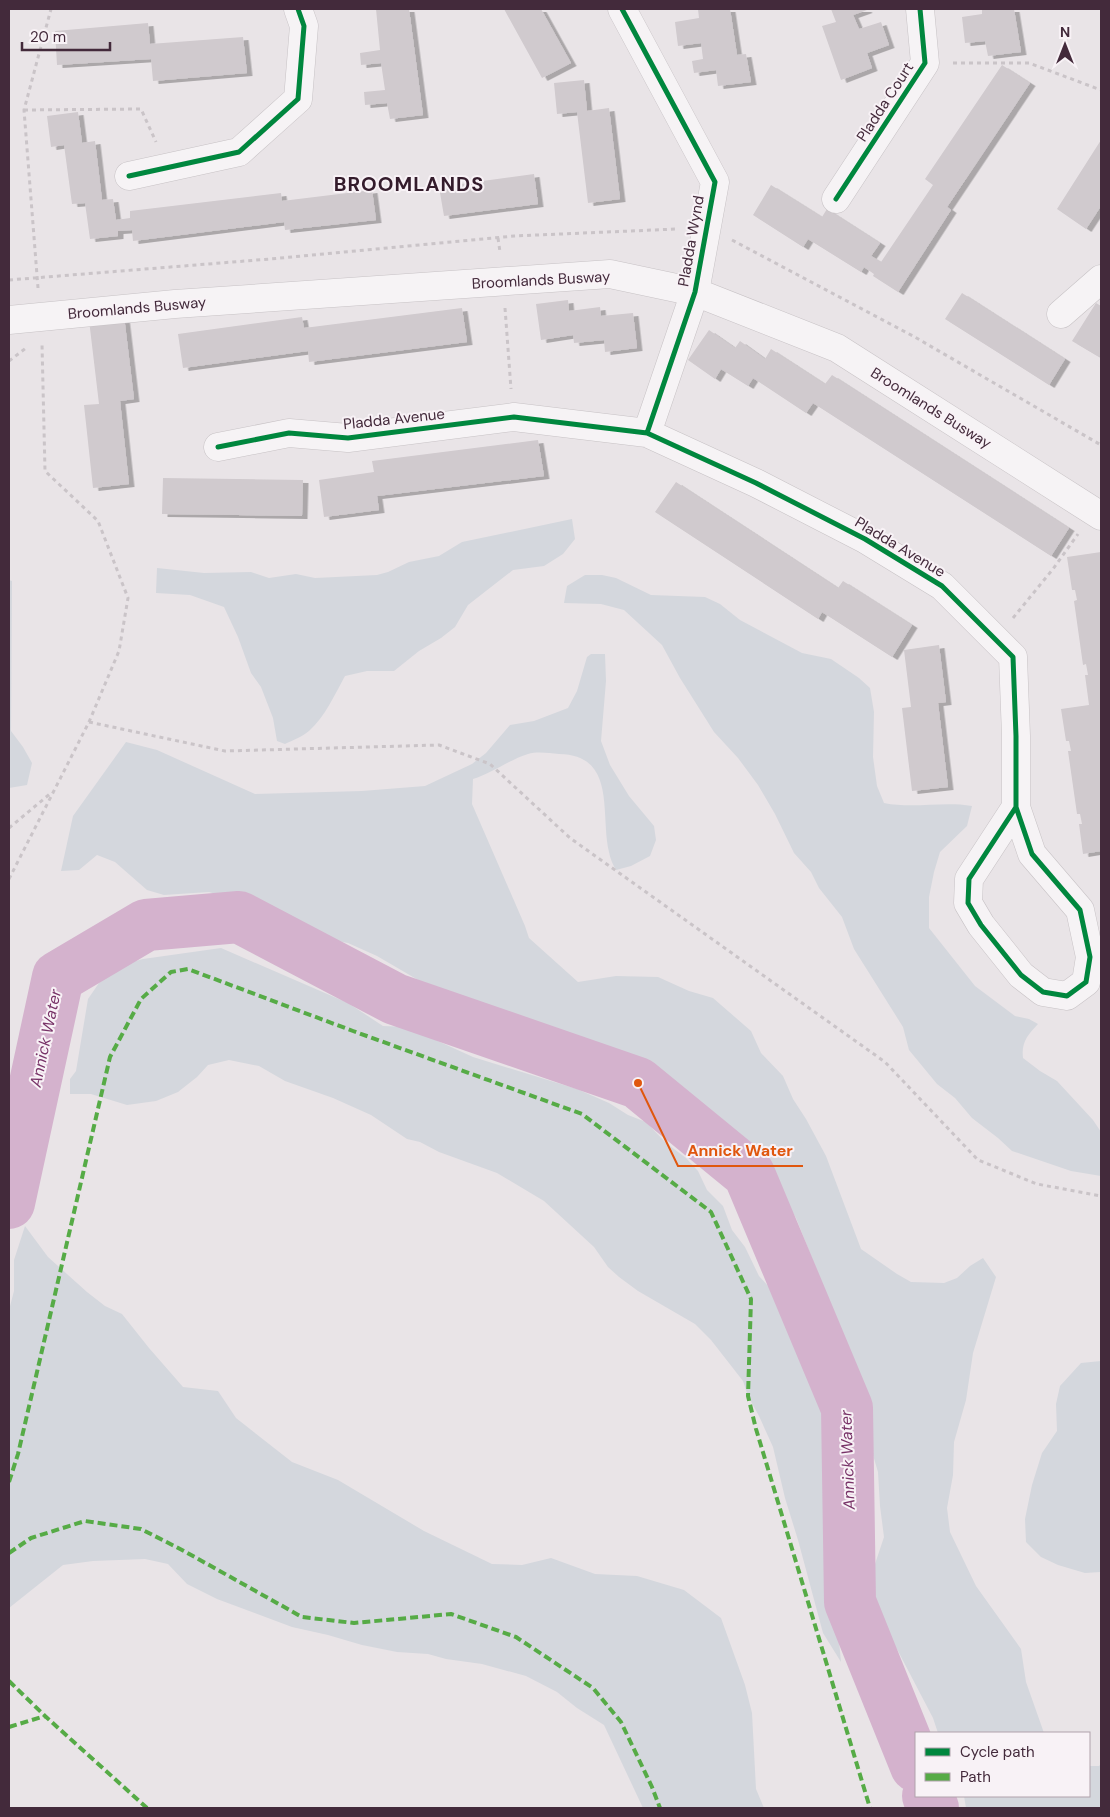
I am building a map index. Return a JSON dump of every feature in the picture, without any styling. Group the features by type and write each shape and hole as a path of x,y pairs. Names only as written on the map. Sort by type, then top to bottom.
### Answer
{"street":[{"path":"129,176 239,152 298,99 304,26 298,9"},
{"name":"Pladda Wynd","path":"622,9 715,182 695,292 647,432"},
{"name":"Pladda Court","path":"836,199 925,64 920,9"},
{"name":"Broomlands Busway","path":"9,320 175,304 610,274 695,292 837,348 1097,513"},
{"path":"1061,314 1101,279"},
{"name":"Pladda Avenue","path":"218,447 289,432 348,438 514,418 647,432 756,483 866,539 942,586 1013,656 1016,807 1032,854 1080,910 1090,957 1086,982 1067,996 1044,992 1021,975 981,925 968,903 969,879 1016,807"}],"path":[{"path":"9,879 89,722 119,651 128,598 98,521 45,471 45,406 41,318 24,110 51,9"},
{"path":"925,64 1029,64 1101,90"},
{"path":"24,110 141,109 167,168"},
{"path":"498,238 514,418"},
{"path":"996,639 1097,513"},
{"path":"89,722 225,752 439,745 490,764 570,838 885,1062 978,1160 1037,1184 1101,1196"},
{"path":"9,828 53,791"}],"shaded area":[{"path":"572,519 575,539 563,554 544,566 513,570 468,605 455,627 419,651 394,671 367,671 345,676 315,725 303,735 285,744 277,741 273,718 261,687 251,673 238,637 224,607 190,595 156,593 157,568 204,573 251,572 269,578 296,574 315,578 377,575 409,562 439,556 462,542"},
{"path":"585,575 602,575 616,578 651,595 705,597 720,604 740,620 802,653 831,659 870,688 874,712 873,757 877,786 884,803 895,805 950,804 972,806 967,826 940,852 929,897 929,928 975,986 1015,1016 1029,1019 1038,1024 1028,1035 1024,1043 1023,1058 1057,1081 1093,1120 1101,1132 1101,1176 1071,1171 1012,1151 972,1118 955,1098 937,1084 909,1050 903,1027 854,949 842,917 819,888 811,872 794,853 758,785 738,758 714,732 662,645 624,610 601,604 564,603 567,586"},
{"path":"9,580 12,581 11,731 32,763 27,785 9,788"},
{"path":"591,654 605,654 606,681 601,741 610,765 629,796 654,826 656,840 650,856 631,866 616,870 609,852 605,805 598,775 590,764 577,757 539,752 514,760 473,779 472,804 529,938 578,982 616,976 658,977 689,991 713,998 751,1031 761,1053 783,1076 793,1099 826,1156 861,1249 911,1282 944,1283 957,1278 970,1266 983,1258 996,1277 973,1353 966,1400 954,1442 953,1475 947,1508 950,1532 976,1586 1021,1649 1026,1682 1044,1732 938,1732 933,1718 898,1651 870,1605 870,1579 884,1537 878,1472 870,1445 869,1408 796,1218 777,1185 728,1134 716,1115 685,1094 661,1083 633,1066 609,1060 589,1049 561,1039 532,1021 502,1014 437,991 377,956 348,943 306,935 280,918 233,899 209,892 164,895 147,890 115,862 97,855 79,870 61,871 73,816 126,742 157,750 255,794 362,791 425,786 472,764 486,753 510,725 534,721 568,708 577,691 587,657"},
{"path":"221,948 348,1003 383,1026 407,1027 473,1057 577,1089 609,1103 628,1115 646,1122 666,1143 686,1158 698,1171 707,1190 723,1206 732,1230 745,1247 759,1276 769,1287 792,1305 813,1393 821,1405 832,1447 833,1478 839,1511 842,1546 836,1609 841,1662 823,1633 785,1498 773,1447 748,1396 743,1381 711,1340 695,1324 638,1291 619,1277 608,1267 594,1247 544,1201 497,1173 439,1152 420,1142 407,1139 371,1115 333,1098 285,1081 259,1066 229,1060 208,1065 197,1077 178,1092 156,1101 127,1105 91,1094 70,1094 70,1079 76,1071 88,999 99,983 121,965 143,959"},
{"path":"25,1226 48,1257 105,1306 122,1314 183,1387 218,1391 236,1418 292,1462 338,1480 424,1531 492,1564 522,1565 551,1558 595,1574 637,1576 684,1590 721,1618 745,1685 752,1713 756,1789 764,1808 643,1808 604,1725 577,1708 557,1692 526,1676 482,1664 362,1645 292,1627 217,1599 187,1584 168,1564 145,1559 93,1561 63,1565 9,1608 9,1310 14,1291 14,1260"},
{"path":"1101,1361 1101,1572 1085,1573 1058,1565 1041,1557 1026,1542 1025,1519 1032,1485 1042,1453 1057,1431 1056,1404 1060,1386 1081,1363"},
{"path":"1101,1764 1101,1808 966,1808 964,1797 1090,1797 1090,1766 1099,1766"}],"building":[{"path":"376,9 409,9 423,115 390,119 387,103 365,105 364,92 385,90 381,63 361,65 360,53 380,50"},
{"path":"504,9 541,9 571,63 542,78"},
{"path":"698,9 730,9 737,55 746,54 751,82 718,86 716,70 694,73 692,61 703,59 701,43 678,46 675,22 699,18"},
{"path":"831,9 866,9 853,15 859,29 881,22 889,45 867,53 872,68 841,80 822,26 836,22"},
{"path":"982,9 1014,9 1021,52 988,56 985,41 965,43 962,17 982,14"},
{"path":"148,23 150,44 243,37 247,73 153,81 151,59 57,65 55,31"},
{"path":"1002,65 1030,83 947,207 951,210 898,292 873,276 874,274 864,267 861,272 808,239 803,247 753,215 771,185 822,217 827,209 880,243 871,256 881,262 933,185 925,179"},
{"path":"584,80 587,111 609,108 620,199 588,203 577,112 557,114 554,83"},
{"path":"78,112 82,143 95,141 102,200 113,199 116,220 130,218 130,211 281,193 282,201 372,190 376,220 285,230 284,222 133,241 132,230 118,231 118,236 90,239 85,203 72,204 64,145 51,147 47,116"},
{"path":"1101,140 1101,206 1086,229 1057,209"},
{"path":"534,174 538,204 444,216 439,187"},
{"path":"962,293 1065,359 1049,385 945,319"},
{"path":"568,300 569,311 600,307 601,316 633,313 637,348 605,352 604,340 574,343 573,335 541,340 536,304"},
{"path":"1096,303 1101,306 1101,354 1099,357 1072,341"},
{"path":"462,308 467,342 309,362 308,351 183,368 178,334 302,317 304,328"},
{"path":"124,316 134,399 120,401 129,484 93,488 84,405 99,404 89,320"},
{"path":"709,330 735,348 740,341 765,359 771,349 825,384 832,375 1069,528 1051,556 813,403 806,413 753,378 748,386 721,369 715,379 688,360"},
{"path":"538,440 544,476 377,496 379,510 324,517 319,480 374,472 372,461"},
{"path":"163,478 303,480 302,516 162,514"},
{"path":"676,482 838,588 843,581 912,625 892,657 822,612 818,619 655,512"},
{"path":"1101,552 1101,851 1083,854 1079,824 1082,824 1080,814 1077,814 1068,751 1071,751 1069,741 1066,741 1061,709 1089,705 1085,675 1088,675 1086,664 1083,665 1074,601 1077,600 1075,590 1072,590 1067,557"},
{"path":"939,645 946,702 938,703 948,787 912,791 902,708 911,707 904,650"}],"waterway":[{"name":"Annick Water","path":"9,1203 58,977 146,925 239,917 395,999 638,1083 749,1174 847,1408 850,1602 915,1764"},
{"name":"Annick Water","path":"928,1797 933,1808"}],"marked path":[{"path":"9,1482 18,1454 110,1057 141,999 171,972 188,969 582,1114 711,1212 751,1299 748,1396 756,1429 870,1808"},
{"path":"9,1553 31,1538 85,1521 141,1529 302,1617 354,1623 451,1614 516,1637 593,1688 621,1722 660,1808"},
{"path":"9,1681 147,1808"},
{"path":"9,1727 45,1716"}],"cycle path":[{"path":"129,176 239,152 298,99 304,26 298,9"},
{"path":"622,9 715,182 695,292 647,433"},
{"path":"836,199 925,63 920,9"},
{"path":"218,447 289,433 348,438 514,417 647,433 756,483 865,539 942,586 1013,657 1016,807 969,879 968,903 981,925 1021,975 1043,992 1067,996 1086,982 1090,957 1080,910 1032,854 1016,807"}],"place":[{"name":"Annick Water","path":"638,1083"}],"district":[{"name":"BROOMLANDS","path":"409,184"}]}
